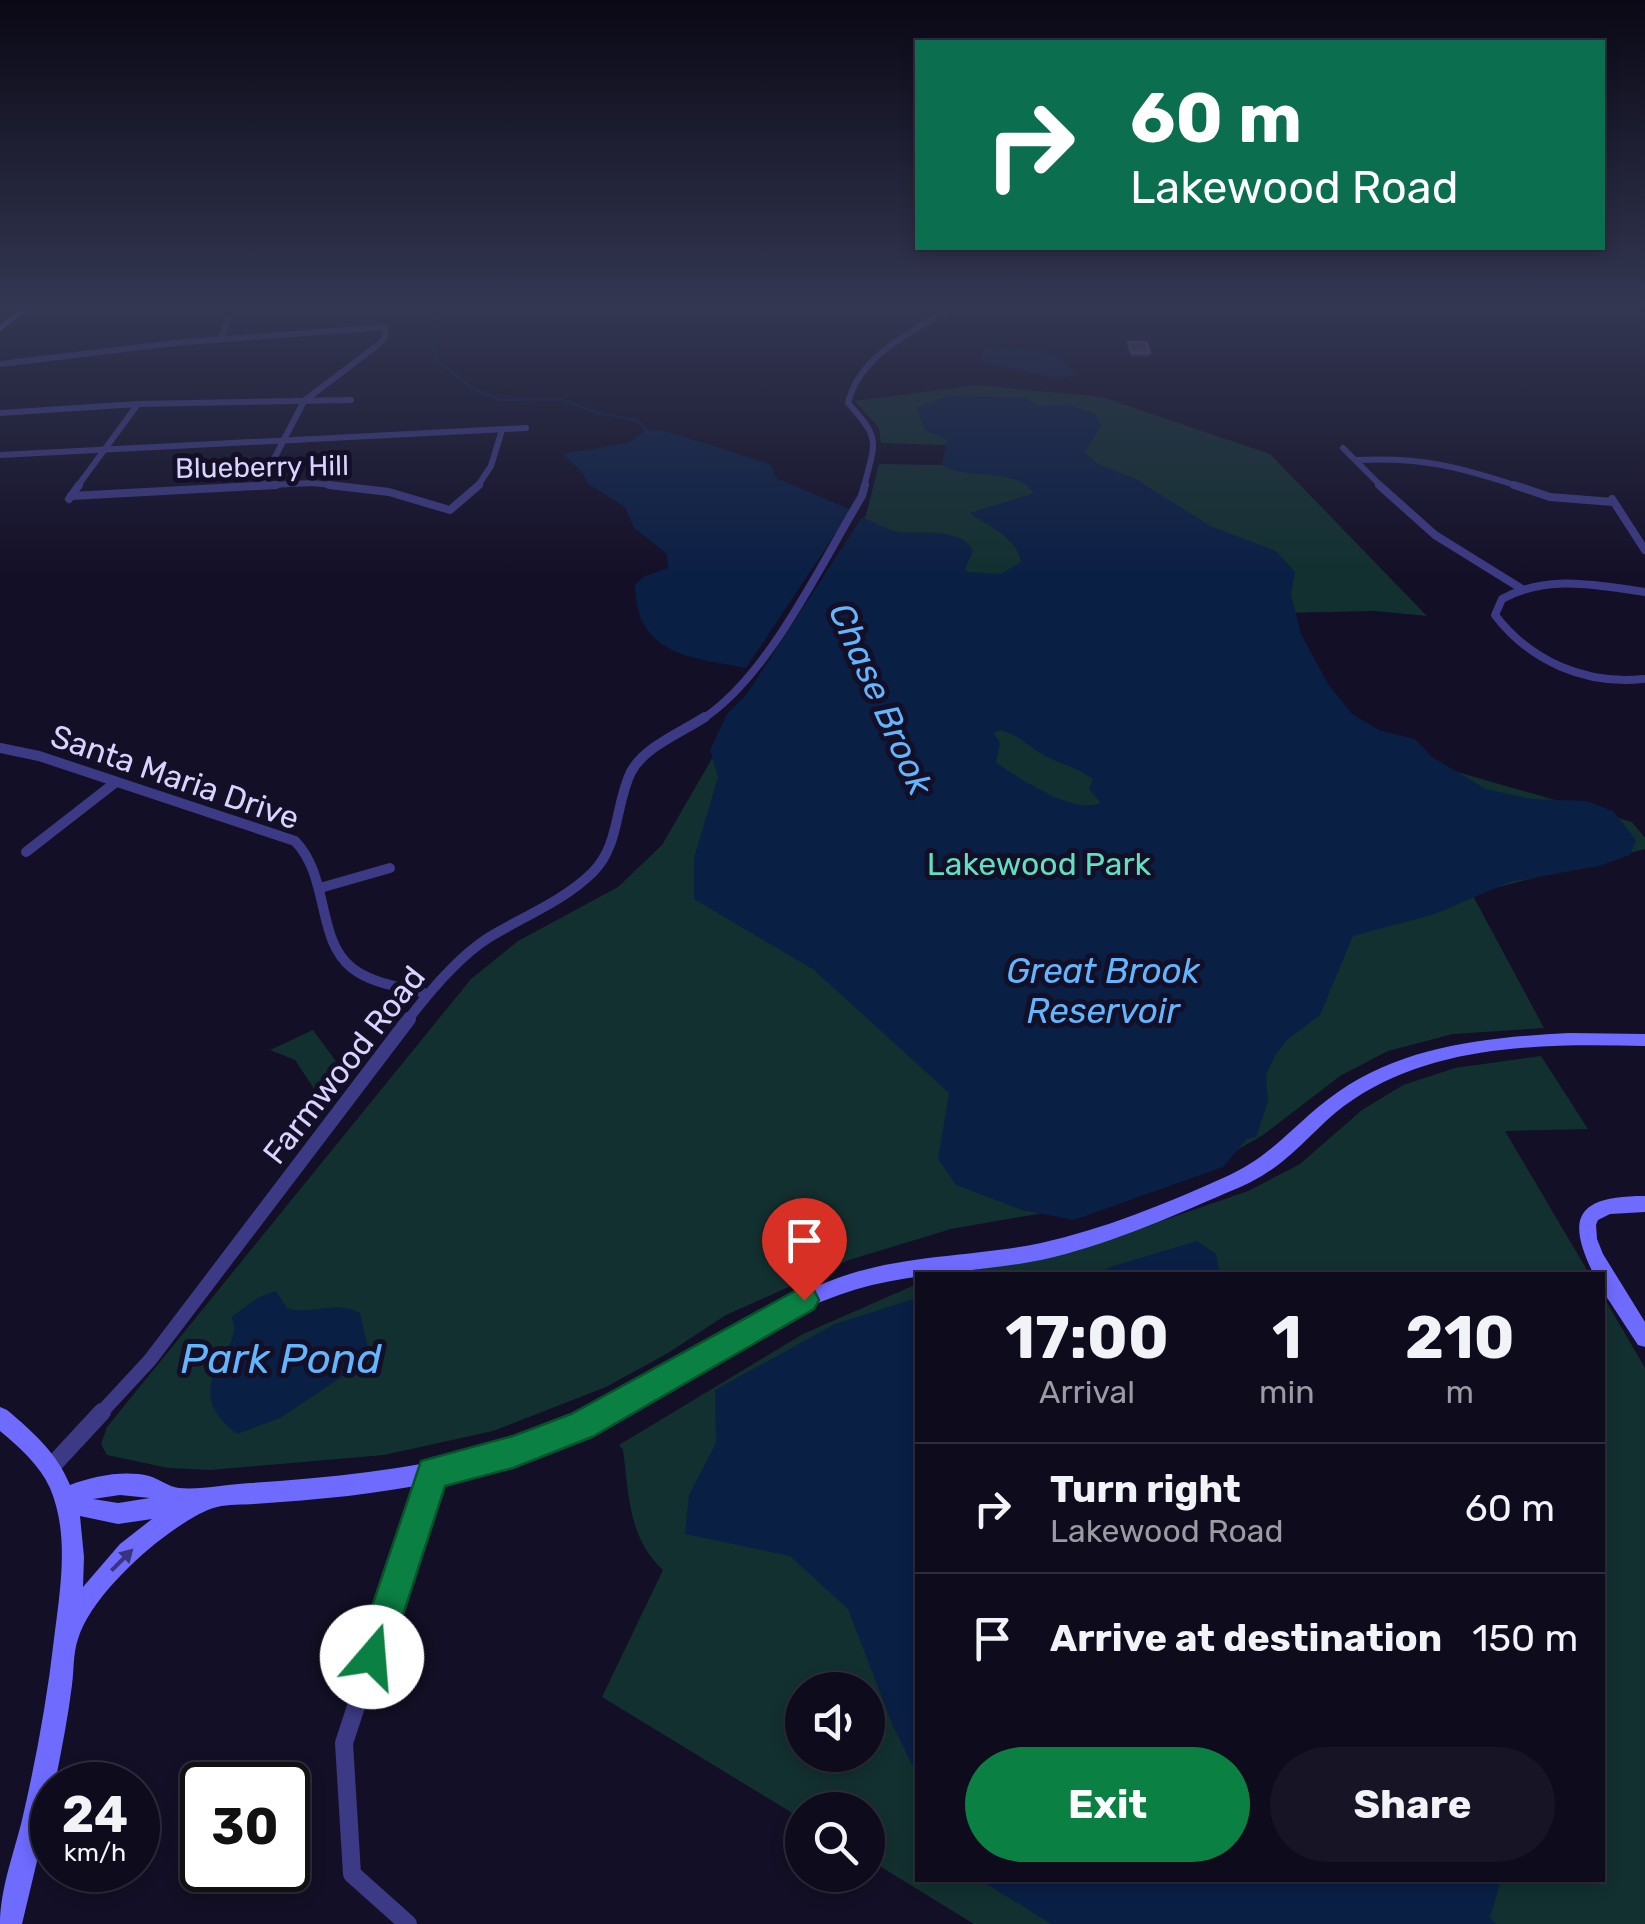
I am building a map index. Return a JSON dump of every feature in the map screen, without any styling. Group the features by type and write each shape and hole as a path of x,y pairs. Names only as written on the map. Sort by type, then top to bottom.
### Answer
{"main road":[{"path":"65,1498 86,1510 150,1510 172,1499 353,1485 433,1472 513,1452 580,1426 785,1309 834,1288 900,1269 1057,1246 1226,1185 1268,1165 1342,1098 1400,1067 1508,1045 1645,1040"},
{"path":"1604,1272 1589,1247 1585,1224 1596,1211 1645,1204"},
{"path":"1605,1273 1645,1338"},
{"path":"0,1417 34,1446 51,1467 65,1498 74,1558 51,1748 9,1924"},
{"path":"66,1639 89,1597 136,1546 188,1510 227,1495"}],"street":[{"path":"261,484 308,398"},
{"name":"Farmwood Road","path":"51,1467 150,1360 355,1095 426,994 483,941 594,871 610,846 631,772 643,756 742,691 862,496 875,440 848,402 849,398"},
{"path":"0,426 4,413 138,404 350,400"},
{"path":"106,447 138,404"},
{"path":"0,455 526,428"},
{"name":"Blueberry Hill","path":"106,447 69,499 261,484 350,486 389,492 450,510 470,498 486,480 502,430"},
{"path":"1344,448 1399,505 1436,535 1522,588"},
{"path":"1357,460 1403,458 1452,464 1550,497 1612,500 1645,550"},
{"path":"1643,679 1627,683 1574,671 1521,645 1504,630 1495,615 1502,598 1522,588 1579,583 1645,592"},
{"name":"Santa Maria Drive","path":"0,748 39,756 295,841 312,860 345,962 363,974 426,994"},
{"path":"26,852 116,782"},
{"path":"320,888 390,868"},
{"path":"408,1924 352,1874 344,1743 433,1472"}],"green space":[{"name":"Lakewood Park","path":"1104,398 1270,454 1427,616 1375,611 1280,613 1346,723 1440,767 1632,822 1645,838 1645,849 1472,894 1544,1028 1453,1034 1388,1051 1340,1076 1263,1135 1232,1153 1066,1209 951,1229 849,1260 726,1315 606,1387 493,1431 384,1455 210,1470 168,1468 107,1455 101,1444 107,1427 471,979 518,941 618,887 662,845 736,717 866,515 879,464 999,466 977,446 881,443 879,428 855,401"},
{"path":"313,1030 349,1079 326,1107 295,1060 270,1050"},
{"path":"1541,1056 1588,1129 1505,1131 1588,1272 966,1272 1083,1248 1248,1191 1300,1164 1362,1110 1403,1085 1455,1068"},
{"path":"915,1285 915,1882 1605,1882 1605,1299 1645,1368 1645,1924 974,1924 885,1869 885,1792 785,1792 785,1809 602,1697 663,1570 637,1530 619,1445 803,1334"}],"water":[{"name":"Great Brook Reservoir","path":"944,398 1027,398 1037,407 1064,404 1095,413 1101,426 1085,452 1098,464 1136,479 1210,526 1276,551 1295,572 1291,595 1301,634 1328,684 1352,714 1379,730 1415,739 1432,757 1486,789 1531,799 1587,801 1613,811 1636,840 1630,855 1599,866 1510,882 1435,914 1353,936 1320,1015 1287,1040 1275,1056 1266,1075 1268,1102 1256,1137 1247,1139 1223,1167 1074,1220 1022,1210 956,1185 938,1159 949,1093 814,970 694,899 694,858 718,777 710,750 727,714 746,695 862,517 899,532 940,533 959,538 973,551 965,569 968,572 1001,574 1021,562 1008,539 970,513 1034,493 1015,479 942,465 947,440 925,430 917,408","holes":["1000,730 1042,755 1093,779 1089,789 1101,803 1061,800 996,763 1000,742 993,733"]},
{"path":"646,430 662,430 770,464 776,478 851,510 746,668 687,656 656,640 638,608 635,585 643,577 668,568 667,554 634,528 625,507 587,483 583,473 563,454 628,443"},
{"path":"1197,1241 1216,1254 1219,1272 1104,1272"},
{"name":"Park Pond","path":"276,1291 287,1308 342,1307 360,1313 369,1353 358,1366 280,1418 237,1434 219,1416 211,1399 211,1384 231,1342 231,1317 259,1297"},
{"path":"915,1299 915,1771 885,1705 885,1672 872,1672 848,1609 790,1556 685,1534 689,1495 716,1443 715,1390 835,1324"},
{"path":"983,1882 1500,1882 1490,1918 1496,1924 1051,1924"}],"waterway":[{"name":"Chase Brook","path":"496,398 561,399 598,413 639,421 648,432"}],"route":[{"path":"372,1657 433,1472 536,1445 580,1426 804,1300"}]}
